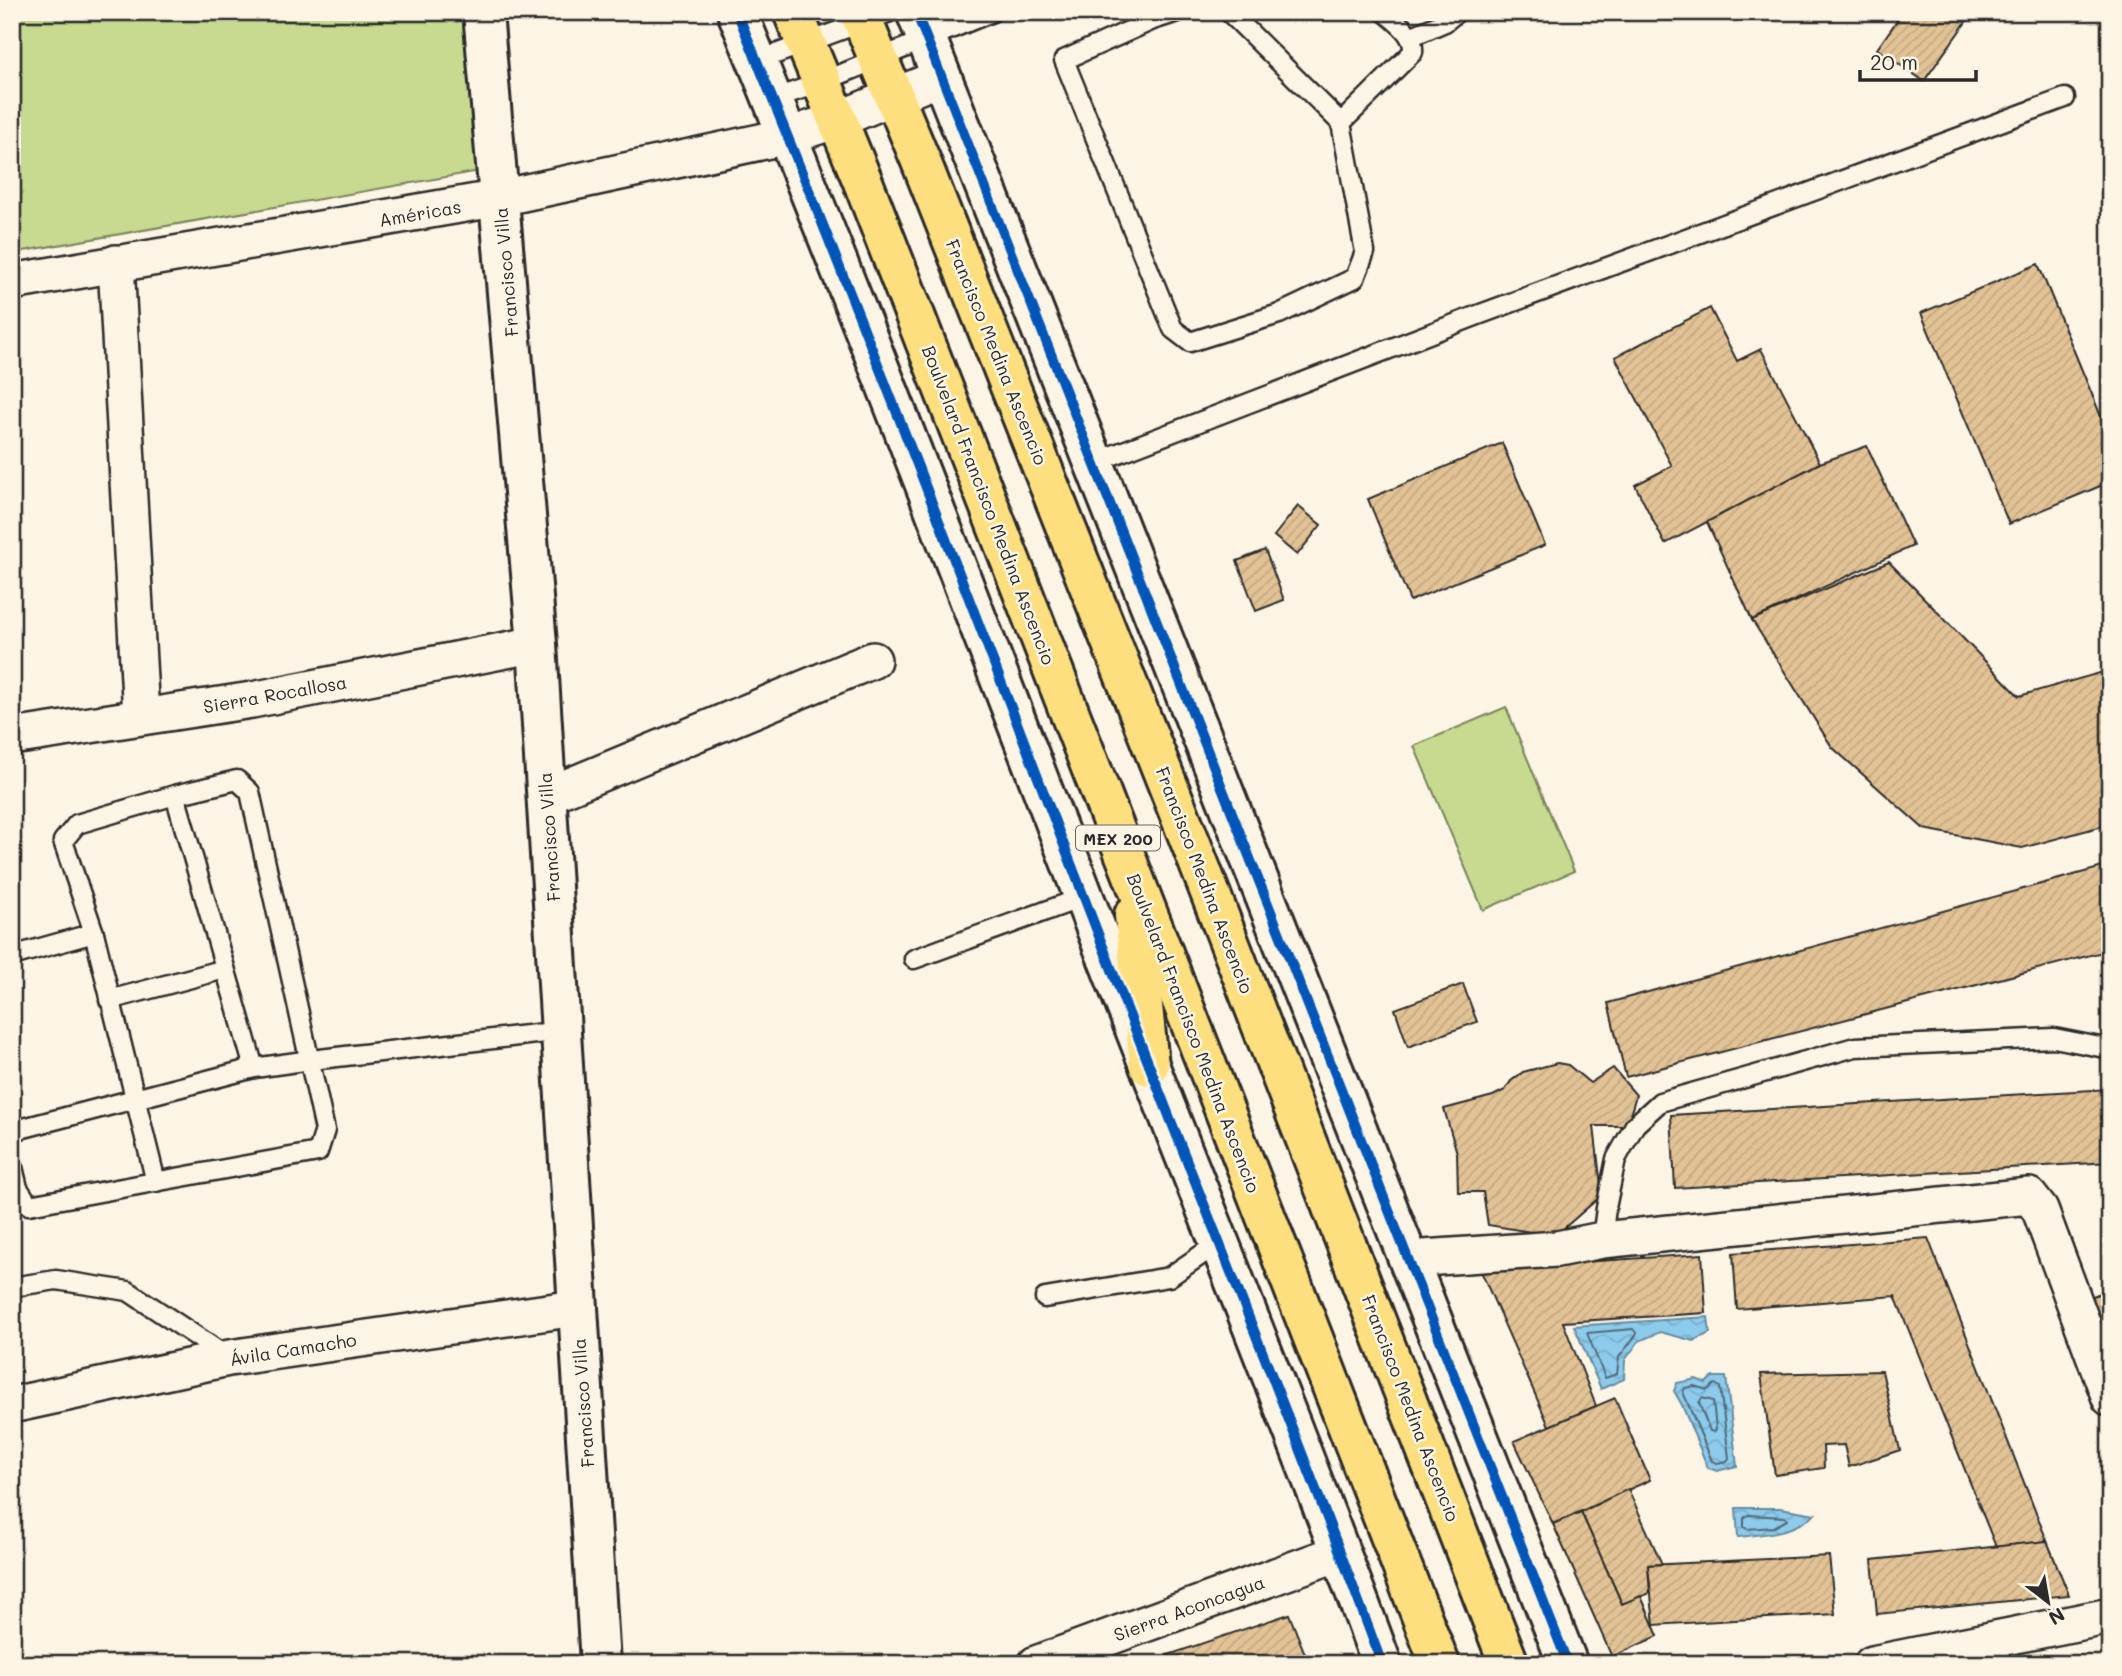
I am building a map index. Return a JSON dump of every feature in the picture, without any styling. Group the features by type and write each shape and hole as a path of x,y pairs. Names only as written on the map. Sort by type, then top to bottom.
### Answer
{"highway":[{"name":"MEX 200","path":"871,16 878,58 895,98"},
{"name":"Boulvelard Francisco Medina Ascencio","path":"800,28 1440,1664"},
{"name":"Francisco Medina Ascencio","path":"895,98 1187,833 1509,1664"},
{"path":"1128,864 1149,1066"}],"street":[{"name":"Francisco Villa","path":"483,12 537,644 600,1664"},
{"path":"737,12 788,136 1149,1066 1220,1242 1382,1664"},
{"path":"922,26 1568,1664"},
{"name":"Américas","path":"12,282 500,198 788,136 895,98 941,77"},
{"path":"116,263 141,716"},
{"name":"Sierra Rocallosa","path":"12,737 252,700 537,644"},
{"path":"546,796 873,660"},
{"path":"1408,1259 1556,1249 1602,1240 2029,1196 2040,1210 2110,1398"},
{"name":"Ávila Camacho","path":"12,1405 229,1358 576,1308"},
{"name":"Sierra Aconcagua","path":"1037,1664 1341,1552"},
{"path":"1872,1664 2110,1616"}],"lane":[{"path":"773,99 878,58 922,26 992,12"},
{"path":"1178,12 1153,20 1064,60 1173,328 1190,342 1279,314 1355,278 1365,252 1340,123 1229,12"},
{"path":"1340,123 1413,52 1414,44 1410,37 1385,12"},
{"path":"1410,37 1446,22 1457,12"},
{"path":"757,61 800,28 871,16"},
{"path":"1095,463 1491,310 2065,98"},
{"path":"12,1163 18,1188 29,1205 156,1182 318,1152 325,1130 311,1059 250,792 237,780 77,824 63,841 94,933 156,1182"},
{"path":"175,795 254,1069"},
{"path":"914,959 1084,897"},
{"path":"12,956 94,933"},
{"path":"109,1000 225,969"},
{"path":"12,1131 254,1069 311,1059 562,1031"},
{"path":"1602,1240 1616,1159 1635,1125 1660,1102 1855,1047 2054,1038 2110,1049"},
{"path":"1045,1298 1169,1278 1220,1242"},
{"path":"12,1287 56,1280 128,1291 229,1358"}],"green space":[{"path":"12,12 475,12 486,170 12,253"},
{"path":"1506,707 1574,871 1483,910 1414,746"}],"water":[{"path":"1708,1317 1710,1333 1694,1341 1660,1332 1639,1341 1625,1360 1624,1379 1601,1389 1574,1326"},
{"path":"1712,1377 1726,1377 1737,1466 1717,1471 1708,1468 1674,1391 1677,1383 1696,1379 1706,1383"},
{"path":"1736,1508 1780,1508 1815,1514 1788,1529 1738,1537"}],"building":[{"path":"1903,12 1973,12 1924,81 1877,49"},
{"path":"2038,264 2110,438 2110,482 2009,524 1921,313"},
{"path":"1710,308 1737,361 1761,349 1820,463 1665,544 1635,485 1672,466 1615,357"},
{"path":"1502,443 1545,545 1410,601 1368,499"},
{"path":"1867,446 1913,546 1752,620 1707,522 1820,463"},
{"path":"1298,506 1321,525 1297,555 1274,536"},
{"path":"1265,550 1284,600 1256,611 1237,561"},
{"path":"1889,562 2019,696 2110,670 2110,824 2022,848 1924,829 1832,747 1752,620"},
{"path":"2110,865 2110,950 1626,1077 1608,1003"},
{"path":"1463,984 1477,1022 1408,1047 1395,1009"},
{"path":"1557,1063 1568,1065 1590,1083 1613,1068 1636,1095 1627,1126 1594,1126 1602,1195 1555,1236 1488,1225 1483,1192 1458,1192 1457,1153 1444,1109 1493,1096 1505,1090 1511,1081 1523,1072"},
{"path":"2110,1089 2110,1162 1675,1188 1671,1115"},
{"path":"1928,1238 2047,1541 1996,1547 1895,1296 1737,1309 1733,1253"},
{"path":"1702,1254 1706,1313 1563,1322 1596,1406 1549,1426 1480,1269"},
{"path":"2110,1289 2110,1381 2078,1302"},
{"path":"1882,1371 1900,1450 1849,1467 1844,1445 1823,1446 1824,1468 1775,1475 1761,1374"},
{"path":"1615,1398 1650,1480 1553,1524 1514,1441"},
{"path":"1628,1489 1662,1564 1648,1565 1650,1593 1622,1604 1581,1512"},
{"path":"1581,1512 1622,1604 1641,1596 1658,1636 1612,1657 1553,1524"},
{"path":"2047,1541 2069,1595 1877,1614 1872,1560"},
{"path":"1829,1556 1835,1614 1654,1625 1648,1565"},
{"path":"1289,1614 1309,1664 1172,1664 1168,1655"}],"cycle path":[{"path":"737,12 882,375 1318,1493 1382,1664"},
{"path":"916,12 1568,1664"}]}
